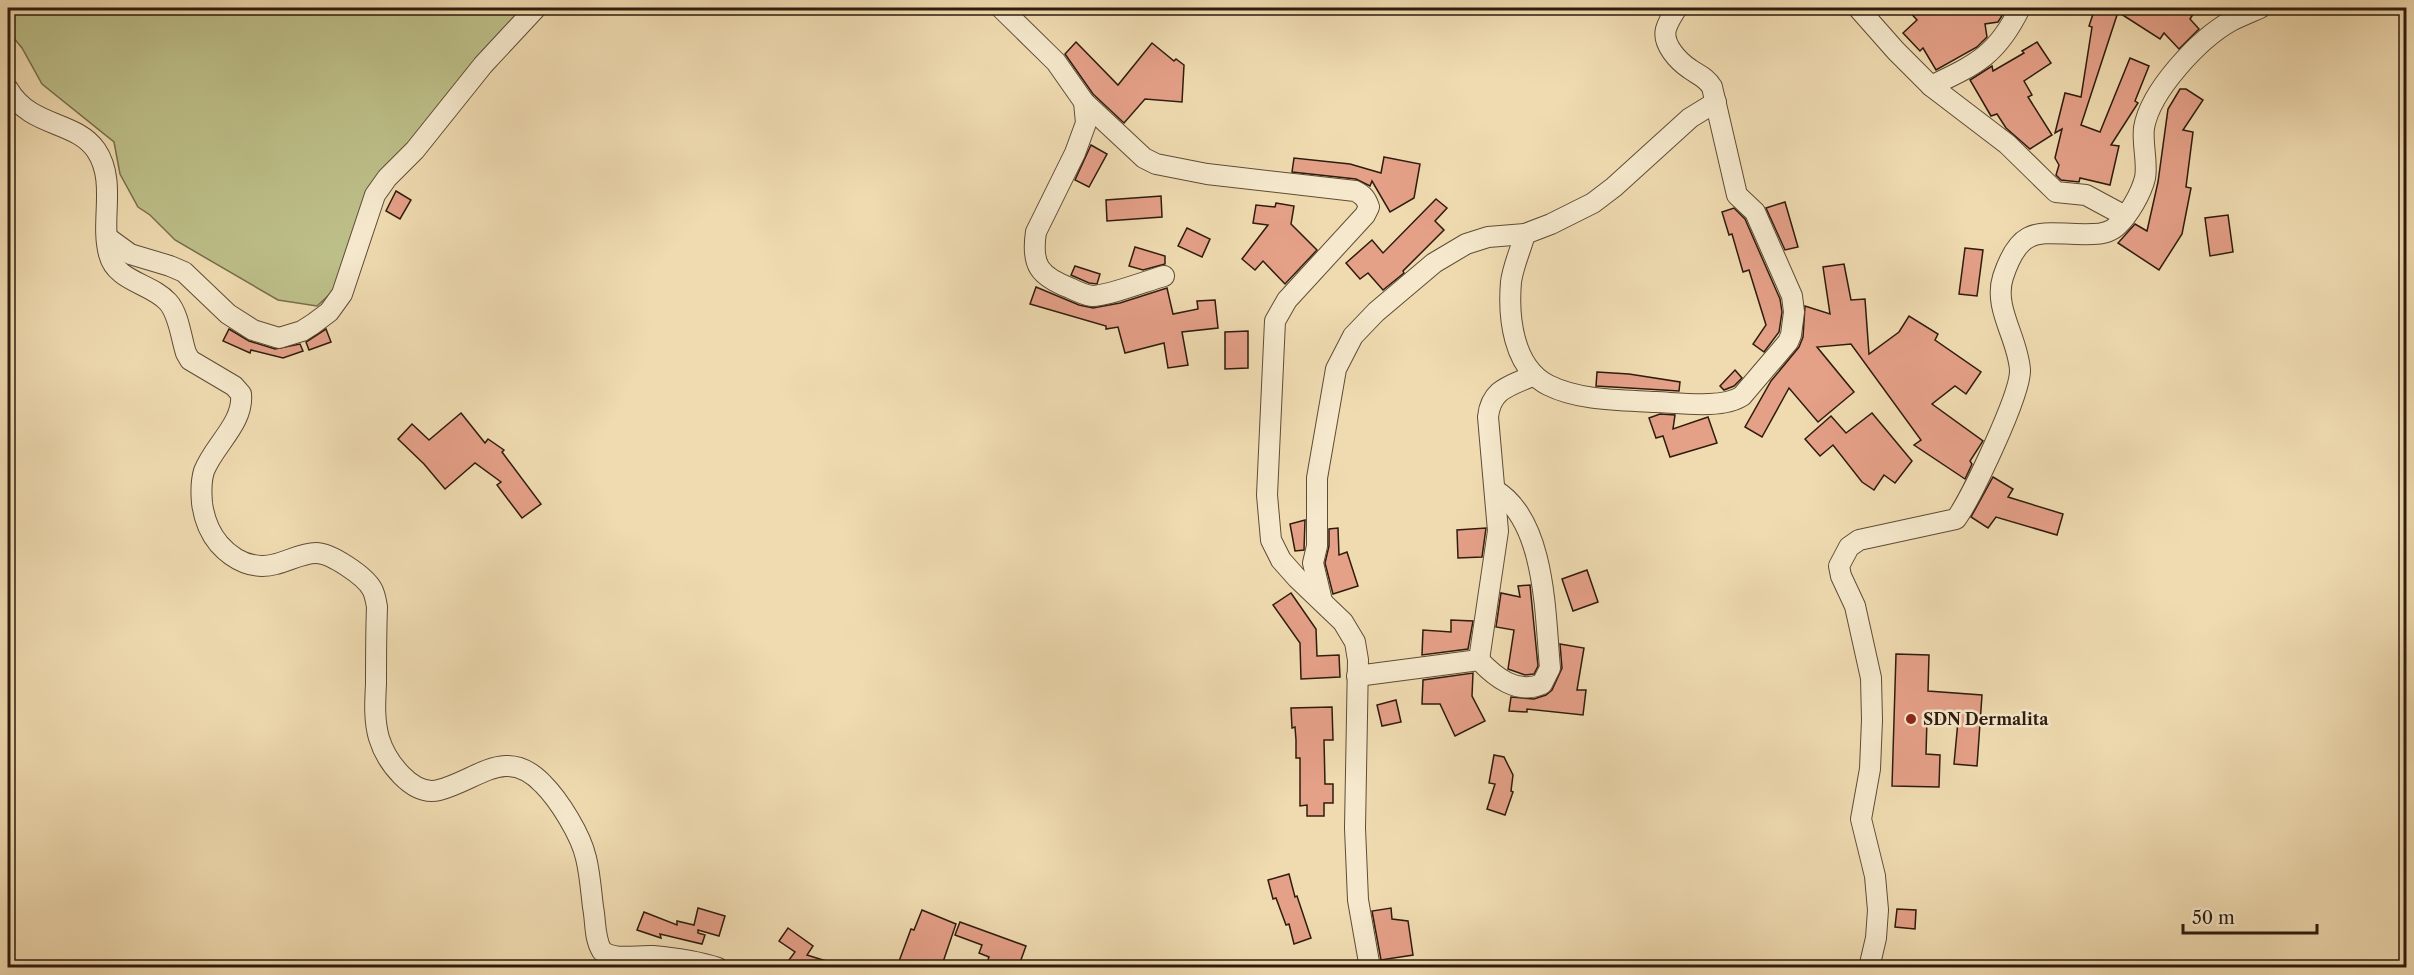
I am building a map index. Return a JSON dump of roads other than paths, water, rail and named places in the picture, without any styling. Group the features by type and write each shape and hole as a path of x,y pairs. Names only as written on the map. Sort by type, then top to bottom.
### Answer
{"street":[{"path":"108,238 130,254 184,272 228,315 253,330 279,338 302,331 329,312 342,294 380,186 415,150 483,65 536,8"},
{"path":"1001,8 1056,63 1084,102 1144,158 1156,164 1207,174 1355,191 1363,195 1367,201 1369,207 1365,215 1287,300 1275,321 1267,495 1269,532 1281,560 1343,622 1355,642 1357,676 1354,828 1358,900 1370,968"},
{"path":"1525,234 1511,280 1514,338 1522,359 1534,375 1547,385 1575,394 1620,400 1734,402 1742,396 1788,342 1794,312 1792,296 1755,212 1737,195 1712,87 1708,81 1689,69 1673,54 1666,38 1666,27 1677,8"},
{"path":"1858,8 1931,86 2007,144 2056,192 2086,195 2125,216"},
{"path":"1931,86 1977,63 2004,38 2020,8"},
{"path":"1869,968 1876,938 1878,910 1875,876 1860,819 1870,769 1871,678 1855,606 1841,576 1839,566 1849,547 1859,540 1956,519 1987,459 2017,386 2020,371 2000,299 2001,287 2010,260 2023,241 2042,232 2071,235 2099,234 2112,230 2133,205 2145,178 2144,128 2157,96 2175,71 2201,45 2230,22 2260,8"},
{"path":"8,89 22,108 75,134 97,151 105,171 108,193 106,223 109,254 120,272 159,294 172,307 190,360 234,386 241,394 241,407 204,471 201,490 203,513 210,532 221,547 247,564 276,565 300,556 317,553 334,559 354,571 373,591 377,607 375,716 379,738 399,775 429,791 439,790 503,765 516,767 532,774 544,784 570,821 586,856 596,937 602,951 613,956 652,956 701,962 718,968"},
{"path":"1084,102 1086,123 1075,153 1036,232 1035,261 1050,280 1092,296 1164,276"},
{"path":"1323,601 1313,563 1317,546 1317,478 1336,369 1353,336 1376,312 1434,263 1466,244 1488,237 1525,234 1593,203 1614,187 1690,118 1716,102"},
{"path":"1479,660 1498,531 1488,417 1490,404 1494,396 1502,390 1534,375"},
{"path":"1479,660 1493,675 1512,685 1535,687 1542,684 1550,668 1537,556 1519,514 1510,501 1495,490"},
{"path":"1357,676 1479,660"}],"place":[{"name":"SDN Dermalita","path":"1911,719"}]}
